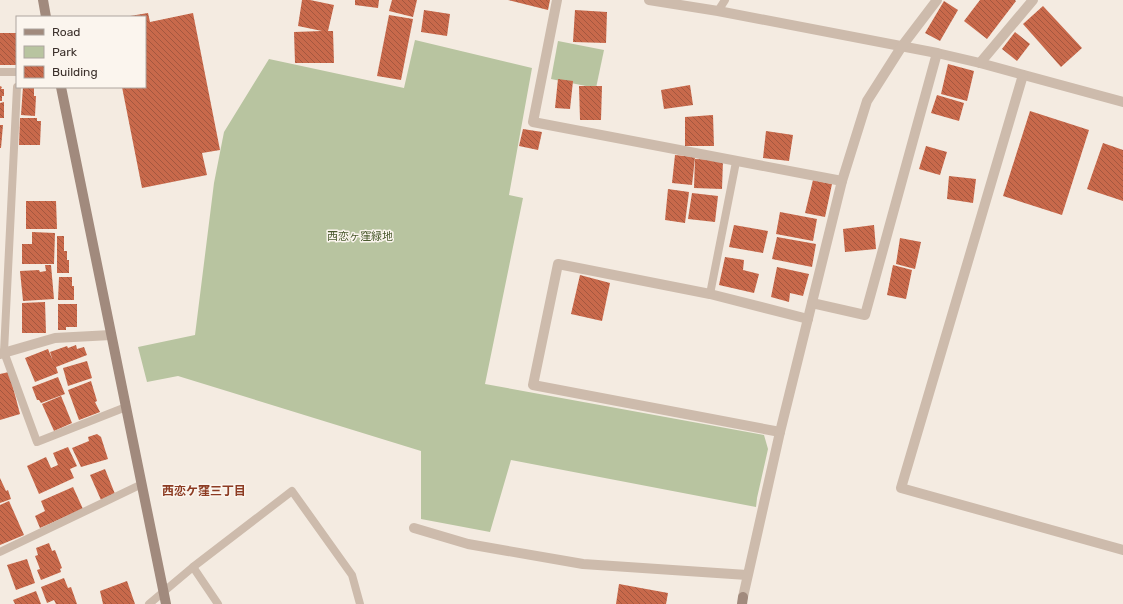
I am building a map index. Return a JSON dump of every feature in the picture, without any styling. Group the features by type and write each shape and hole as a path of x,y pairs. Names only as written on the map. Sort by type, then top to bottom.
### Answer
{"street":[{"path":"43,0 46,16"},
{"path":"557,0 533,122 736,162 842,181"},
{"path":"649,0 718,11 937,53 980,63 1123,102"},
{"path":"742,601 780,432 842,181 867,101 902,46 937,0"},
{"path":"980,63 1032,0"},
{"path":"812,303 865,315 937,53"},
{"path":"1023,75 901,488 1123,550"},
{"path":"61,88 166,604"},
{"path":"780,432 533,385 558,264 710,294 808,319"},
{"path":"2,353 55,338 111,335"},
{"path":"414,528 468,544 583,564 747,575"}],"lane":[{"path":"718,11 725,0"},
{"path":"0,72 16,72"},
{"path":"17,88 2,353 37,442 126,407"},
{"path":"710,294 736,162"},
{"path":"0,552 142,484"},
{"path":"149,604 193,567 292,491 352,575 360,604"},
{"path":"193,567 218,604"}],"green space":[{"name":"西恋ヶ窪緑地","path":"415,40 532,68 509,195 523,198 485,384 764,435 768,449 756,507 511,460 490,532 421,519 421,451 178,376 147,382 138,347 195,335 214,183 224,132 269,59 404,88"},
{"path":"558,41 604,50 596,88 551,79"}],"building":[{"path":"302,0 310,0 334,5 328,31 333,31 334,63 295,63 294,32 322,31 298,26"},
{"path":"355,0 379,0 378,8 355,5"},
{"path":"392,0 417,0 413,17 389,11"},
{"path":"508,0 550,0 548,10"},
{"path":"980,0 1016,1 987,39 964,21"},
{"path":"944,1 958,10 940,41 925,33"},
{"path":"1043,6 1082,48 1061,67 1023,24"},
{"path":"424,10 450,14 447,36 421,32"},
{"path":"575,10 607,12 606,43 573,42"},
{"path":"148,13 150,22 193,13 220,150 202,153 207,175 142,188 122,88 146,88 146,16 130,16"},
{"path":"389,15 413,19 401,80 377,76"},
{"path":"1015,32 1030,44 1017,61 1002,49"},
{"path":"0,33 16,33 16,65 0,65"},
{"path":"948,64 974,71 967,101 941,94"},
{"path":"558,79 573,81 570,109 555,108"},
{"path":"690,85 693,105 664,109 661,90"},
{"path":"0,86 2,87 1,89 4,89 2,101 0,101"},
{"path":"579,86 602,86 601,120 580,120"},
{"path":"23,88 34,88 34,96 36,96 35,116 21,115"},
{"path":"937,95 964,103 959,121 931,113"},
{"path":"4,102 4,118 0,118 0,103"},
{"path":"1030,111 1089,130 1062,215 1003,196"},
{"path":"713,115 714,146 685,146 685,117"},
{"path":"20,118 37,118 37,121 41,121 40,145 19,145"},
{"path":"0,125 3,125 1,148 0,148"},
{"path":"523,129 542,132 538,150 519,146"},
{"path":"766,131 793,135 789,161 763,158"},
{"path":"1103,143 1123,150 1123,201 1087,189"},
{"path":"926,146 947,152 940,175 919,169"},
{"path":"675,155 695,157 692,185 672,183"},
{"path":"695,159 723,160 722,189 694,188"},
{"path":"949,176 976,179 973,203 947,199"},
{"path":"813,180 832,184 825,217 805,213"},
{"path":"668,189 689,192 685,223 665,220"},
{"path":"692,193 718,196 715,222 688,219"},
{"path":"26,201 56,201 57,229 26,229"},
{"path":"780,212 817,219 813,241 776,234"},
{"path":"734,225 768,231 763,253 729,247"},
{"path":"874,225 876,249 845,252 843,229"},
{"path":"32,232 55,233 54,264 22,264 22,244 32,244"},
{"path":"57,236 64,236 64,251 67,251 69,273 57,273"},
{"path":"777,237 816,244 812,267 772,259"},
{"path":"900,238 921,242 915,269 896,264"},
{"path":"725,257 744,260 743,270 759,274 754,293 719,285"},
{"path":"45,265 51,265 54,299 23,301 20,271 46,271"},
{"path":"893,265 912,270 906,299 887,295"},
{"path":"777,267 809,274 803,296 790,293 789,302 771,297"},
{"path":"580,275 610,283 602,321 571,314"},
{"path":"59,277 72,277 72,286 74,286 74,300 58,300"},
{"path":"45,302 46,333 22,333 22,303"},
{"path":"58,304 77,304 77,327 66,327 66,330 58,330"},
{"path":"76,345 77,349 84,347 87,355 56,367 58,373 35,382 25,358 48,349 53,361 50,352 67,346 68,348"},
{"path":"87,361 92,378 68,386 63,368"},
{"path":"9,372 20,414 0,420 0,374"},
{"path":"58,377 65,394 41,403 37,400 32,387"},
{"path":"91,381 97,401 95,402 100,412 79,420 68,390"},
{"path":"61,396 72,423 54,431 42,404"},
{"path":"97,434 101,437 108,459 81,467 72,448 89,441 88,437"},
{"path":"68,447 77,466 70,469 74,478 39,494 27,466 46,457 51,468 58,465 53,453"},
{"path":"105,469 115,494 101,500 90,475"},
{"path":"0,478 6,491 8,490 11,499 0,503"},
{"path":"73,487 83,509 40,528 35,516 45,511 41,501"},
{"path":"9,501 24,535 0,545 0,505"},
{"path":"49,543 52,551 55,550 62,568 60,569 61,572 41,580 37,570 40,569 35,556 38,555 36,548"},
{"path":"27,559 35,583 16,590 7,565"},
{"path":"64,578 68,588 71,587 77,604 56,604 54,600 47,603 41,587"},
{"path":"127,581 135,604 103,604 100,591"},
{"path":"619,584 668,593 666,604 616,604"},
{"path":"36,591 41,604 15,604 13,600"}],"district":[{"name":"西恋ケ窪三丁目","path":"204,491"}]}
